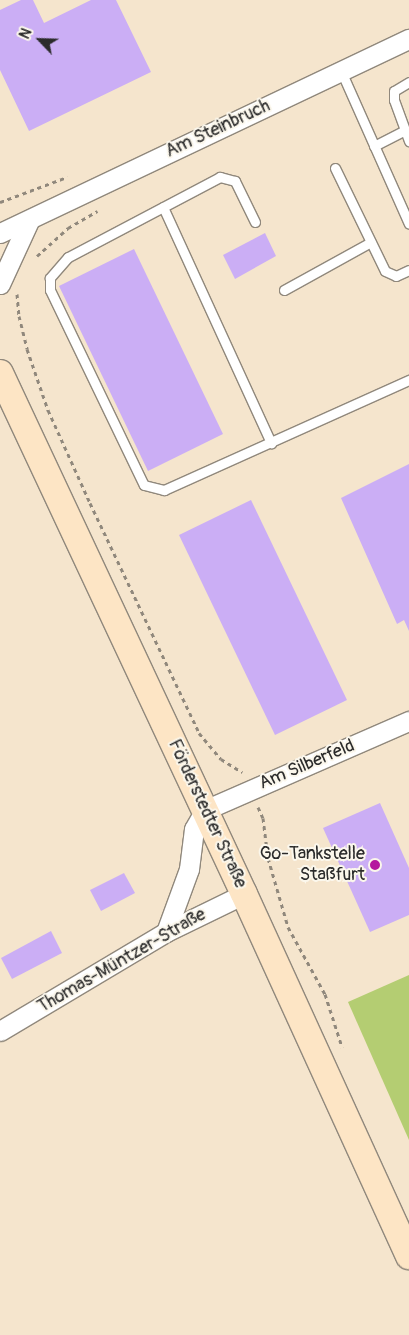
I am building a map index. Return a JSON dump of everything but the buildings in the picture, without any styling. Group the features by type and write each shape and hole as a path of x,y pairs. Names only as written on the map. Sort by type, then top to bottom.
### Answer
{"main road":[{"name":"Förderstedter Straße","path":"0,373 244,894 409,1256"}],"street":[{"name":"Am Steinbruch","path":"0,233 409,39"},
{"path":"9,285 28,221"},
{"name":"Am Silberfeld","path":"205,810 409,721"},
{"path":"166,932 190,869 194,829 205,810"},
{"name":"Thomas-Müntzer-Straße","path":"0,1031 166,932 244,894"}],"lane":[{"path":"341,71 409,224"},
{"path":"409,82 394,91 404,131 409,141"},
{"path":"374,146 404,131"},
{"path":"335,168 389,275 409,270"},
{"path":"255,222 235,181 228,177 220,177 68,257 50,278 50,290 144,485 164,490 409,380"},
{"path":"163,207 271,443"},
{"path":"284,290 371,242"}],"path":[{"path":"33,260 68,228 106,206"},
{"path":"9,285 16,300 27,349 48,410 86,495 199,733 221,759 242,772 251,789 263,818 268,858 288,927 325,994 344,1054"}],"green space":[{"path":"409,975 409,1140 348,1002"}],"place":[{"name":"Go-Tankstelle Staßfurt","path":"375,865"}]}
